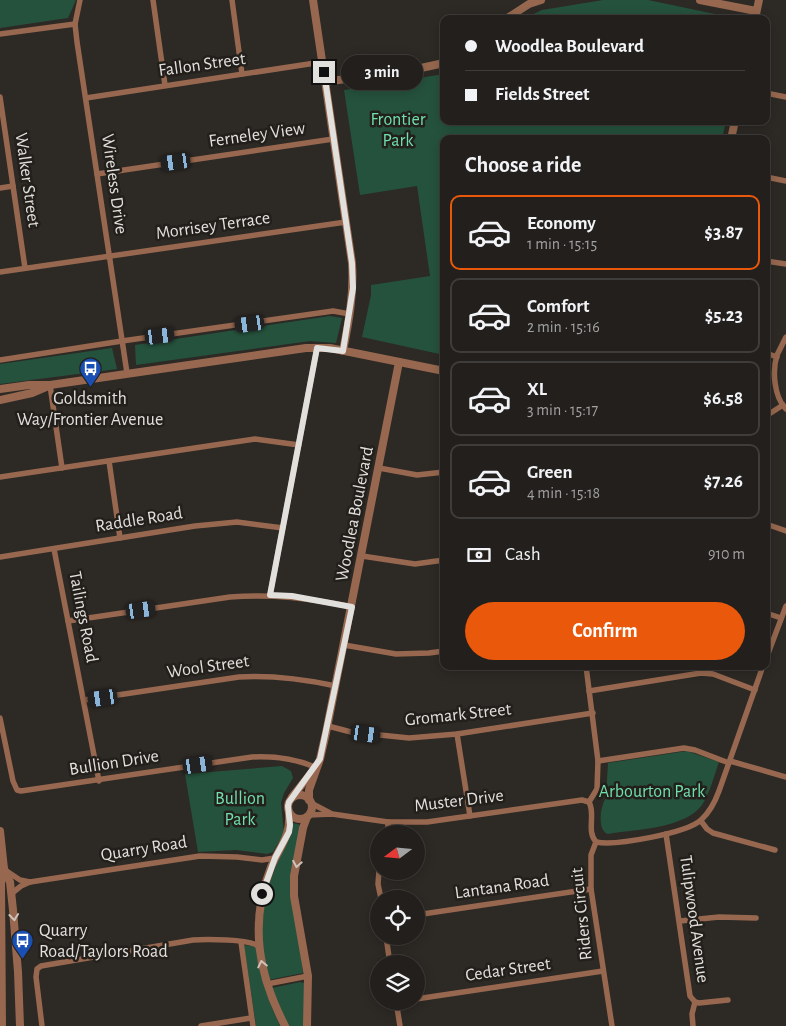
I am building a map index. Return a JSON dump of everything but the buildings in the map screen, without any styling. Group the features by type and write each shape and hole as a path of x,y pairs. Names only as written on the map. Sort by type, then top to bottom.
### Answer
{"street":[{"name":"Wireless Drive","path":"80,0 75,24 127,373"},
{"path":"153,0 165,85"},
{"path":"232,0 242,74"},
{"path":"313,0 353,275 350,314 343,351"},
{"path":"512,15 529,4 542,0"},
{"path":"700,0 756,15 759,0"},
{"path":"0,34 75,24"},
{"name":"Fallon Street","path":"86,98 322,62"},
{"path":"325,82 440,64"},
{"path":"770,94 786,97"},
{"name":"Walker Street","path":"0,97 25,268"},
{"name":"Ferneley View","path":"97,174 333,139"},
{"path":"770,178 786,181"},
{"path":"0,188 13,186"},
{"name":"Morrisey Terrace","path":"0,272 346,222"},
{"path":"770,262 786,264"},
{"path":"0,360 333,312 350,314"},
{"path":"770,414 784,407 775,383 776,357 786,337"},
{"path":"270,595 317,348"},
{"path":"0,390 29,385 50,385 297,349 317,348 343,351 440,370"},
{"path":"770,355 776,357"},
{"name":"Woodlea Boulevard","path":"310,801 309,790 320,759 328,726 400,362"},
{"path":"0,400 32,392 50,385"},
{"path":"50,385 62,468"},
{"path":"0,477 255,439 299,446"},
{"path":"109,461 120,538"},
{"path":"379,468 417,475 440,472"},
{"name":"Raddle Road","path":"0,557 238,522 283,528"},
{"path":"770,525 786,531"},
{"name":"Tailings Road","path":"54,548 99,781"},
{"path":"362,556 415,564 440,561"},
{"path":"68,621 230,597 270,595 292,596 352,607"},
{"path":"770,648 786,606"},
{"path":"770,614 781,618"},
{"path":"344,645 396,654 429,654 440,652"},
{"path":"586,670 598,761 597,789 588,802"},
{"path":"596,842 611,843 666,834 683,830 701,821 714,803 762,670"},
{"path":"589,691 701,673 713,674 755,690"},
{"name":"Wool Street","path":"84,700 257,676 281,677 336,686"},
{"name":"Gromark Street","path":"328,726 351,732 409,738 457,734 593,713"},
{"name":"Bullion Drive","path":"0,718 13,781 18,790 26,792 264,756 304,763 316,768"},
{"path":"457,734 470,816"},
{"path":"598,761 684,748 786,778"},
{"name":"Woodlea Boulevard","path":"291,799 316,768"},
{"path":"285,1026 271,999 266,984 258,946 258,937 262,894 270,869 289,832 290,814 288,806 291,799 298,795 310,801 311,811 303,828 296,868 294,896 308,976 308,1026"},
{"name":"Muster Drive","path":"308,816 332,814 388,822 427,822 582,800 588,802"},
{"name":"Muster Drive","path":"310,801 332,814"},
{"name":"Riders Circuit","path":"588,802 592,812 592,835 596,842 591,855 591,890 612,1026"},
{"path":"290,814 296,819 304,819 308,816"},
{"path":"701,821 707,830 713,833 775,850"},
{"path":"0,831 4,869 1,883 2,1026"},
{"name":"Tulipwood Avenue","path":"666,834 690,992 694,1002 728,1000"},
{"name":"Quarry Road","path":"11,894 30,882 194,857 237,857 262,860 275,858"},
{"path":"262,860 270,869"},
{"path":"4,869 20,880 30,882"},
{"path":"4,869 10,882 25,1026"},
{"name":"Lantana Road","path":"425,914 591,890"},
{"path":"680,922 719,916 756,918"},
{"path":"244,942 258,937"},
{"path":"42,1026 36,977 38,969 46,965 192,940 207,939 255,943 258,946"},
{"path":"244,942 253,1026"},
{"name":"Cedar Street","path":"425,998 603,971"},
{"path":"18,972 20,1026"},
{"path":"266,984 308,976"},
{"path":"693,1026 692,1010 694,1002"},
{"path":"397,1010 400,1026"},
{"path":"201,1026 251,1018"}],"green space":[{"path":"0,0 76,0 68,18 0,28"},
{"path":"603,0 648,0 720,15 531,15 542,10"},
{"name":"Frontier Park","path":"440,75 440,125 725,125 723,135 440,135 440,354 362,337 371,295 371,285 430,276 417,186 360,195 344,90"},
{"path":"330,316 342,318 336,343 310,341 136,365 135,345"},
{"path":"112,348 117,369 0,384 0,364"},
{"name":"Arbourton Park","path":"687,751 719,762 710,790 702,805 694,813 684,819 659,827 608,834 605,832 602,828 601,818 602,807 606,798 608,763"},
{"name":"Bullion Park","path":"282,766 291,771 293,778 284,793 281,803 284,833 273,852 267,854 236,850 198,852 185,774"},
{"path":"293,823 301,825 292,876 303,973 268,980 261,936 266,895 278,861 289,840"},
{"path":"244,945 256,947 265,987 280,1026 256,1026"},
{"path":"300,982 304,983 306,1026 287,1026 272,988"}],"place":[{"name":"Goldsmith Way/Frontier Avenue","path":"90,388"},
{"name":"Quarry Road/Taylors Road","path":"23,960"}],"route":[{"path":"262,894 270,869 289,832 289,802 320,759 352,607 292,596 270,595 317,348 343,351 352,302 352,263 324,72"}]}
